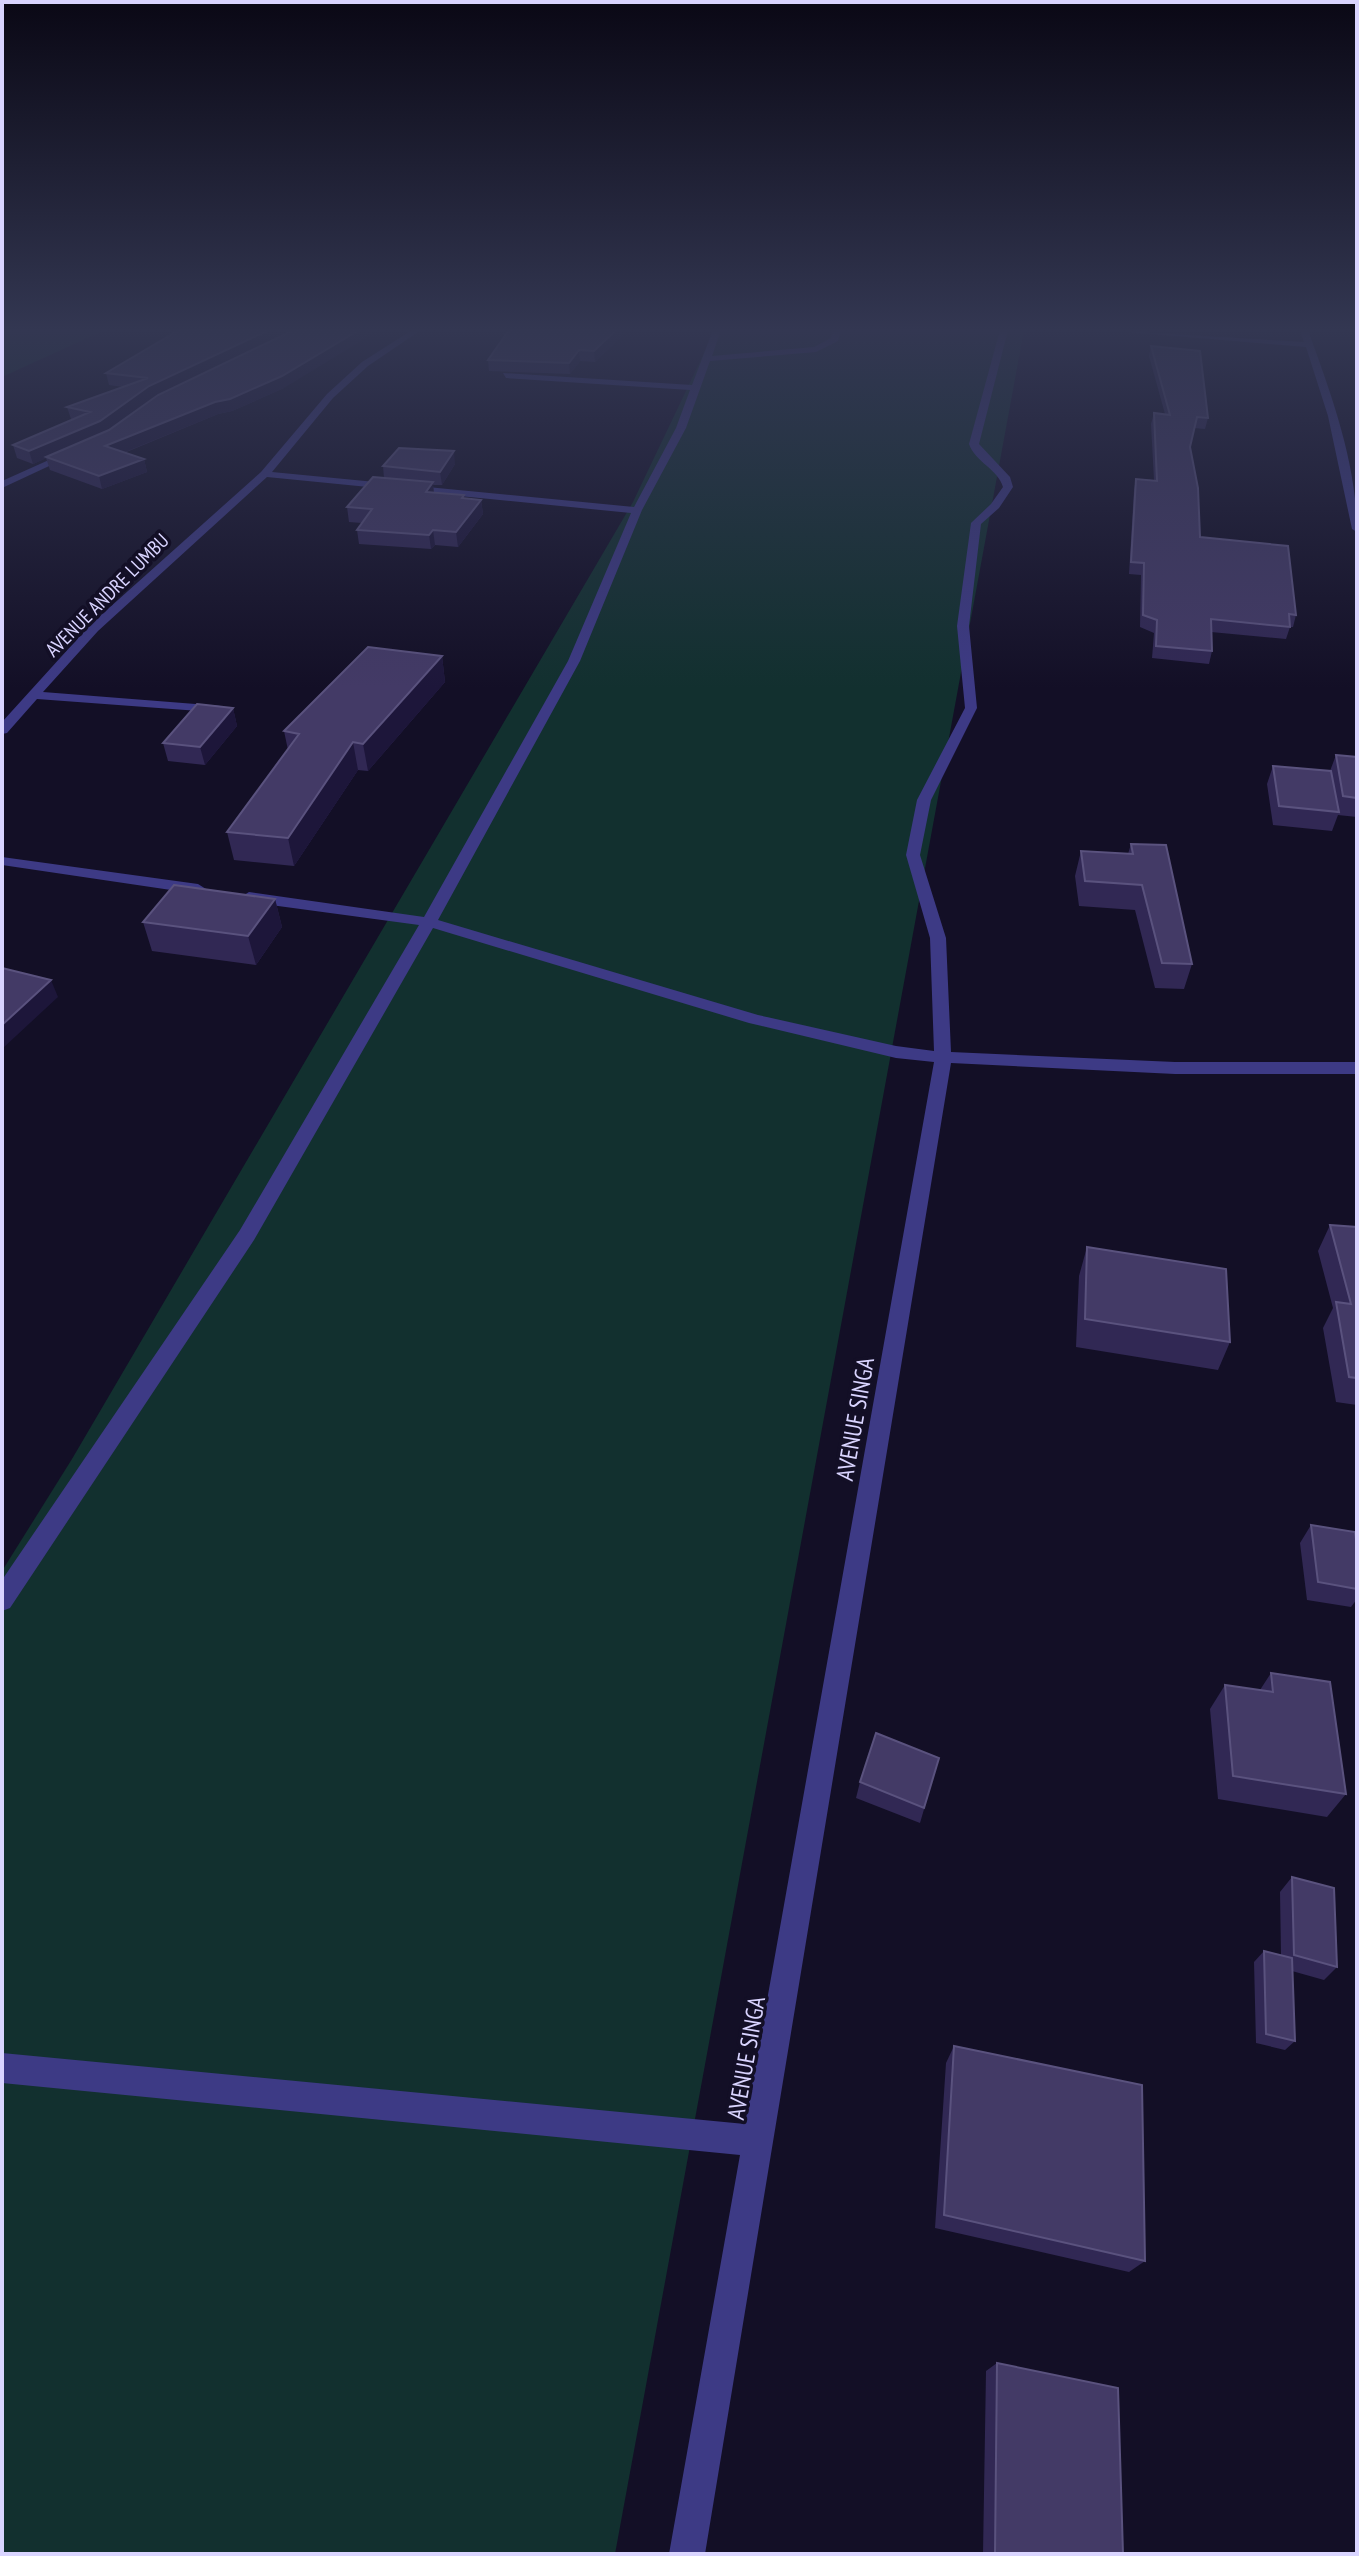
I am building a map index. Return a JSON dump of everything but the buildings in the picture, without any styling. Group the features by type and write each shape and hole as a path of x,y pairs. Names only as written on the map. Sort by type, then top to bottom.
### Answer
{"street":[{"path":"2,485 82,449"},
{"name":"AVENUE ANDRE LUMBU","path":"2,730 94,628 265,474 286,449"},
{"path":"2,1600 247,1235 429,922 574,661 637,510 670,449"},
{"name":"AVENUE SINGA","path":"687,2554 943,1057 938,938 913,855 924,800 971,708 973,698 963,642 964,609 976,523 995,506 1008,487 1006,479 976,449"},
{"path":"1340,449 1357,529"},
{"path":"265,474 637,510"},
{"path":"34,695 221,710"},
{"path":"2,861 207,891"},
{"path":"239,895 429,922 755,1019 863,1045 943,1057 1175,1068 1357,1068"},
{"path":"2,2068 758,2141"}],"green space":[{"path":"658,449 1002,449 615,2554 2,2554 2,1571 72,1459 633,502"}]}
